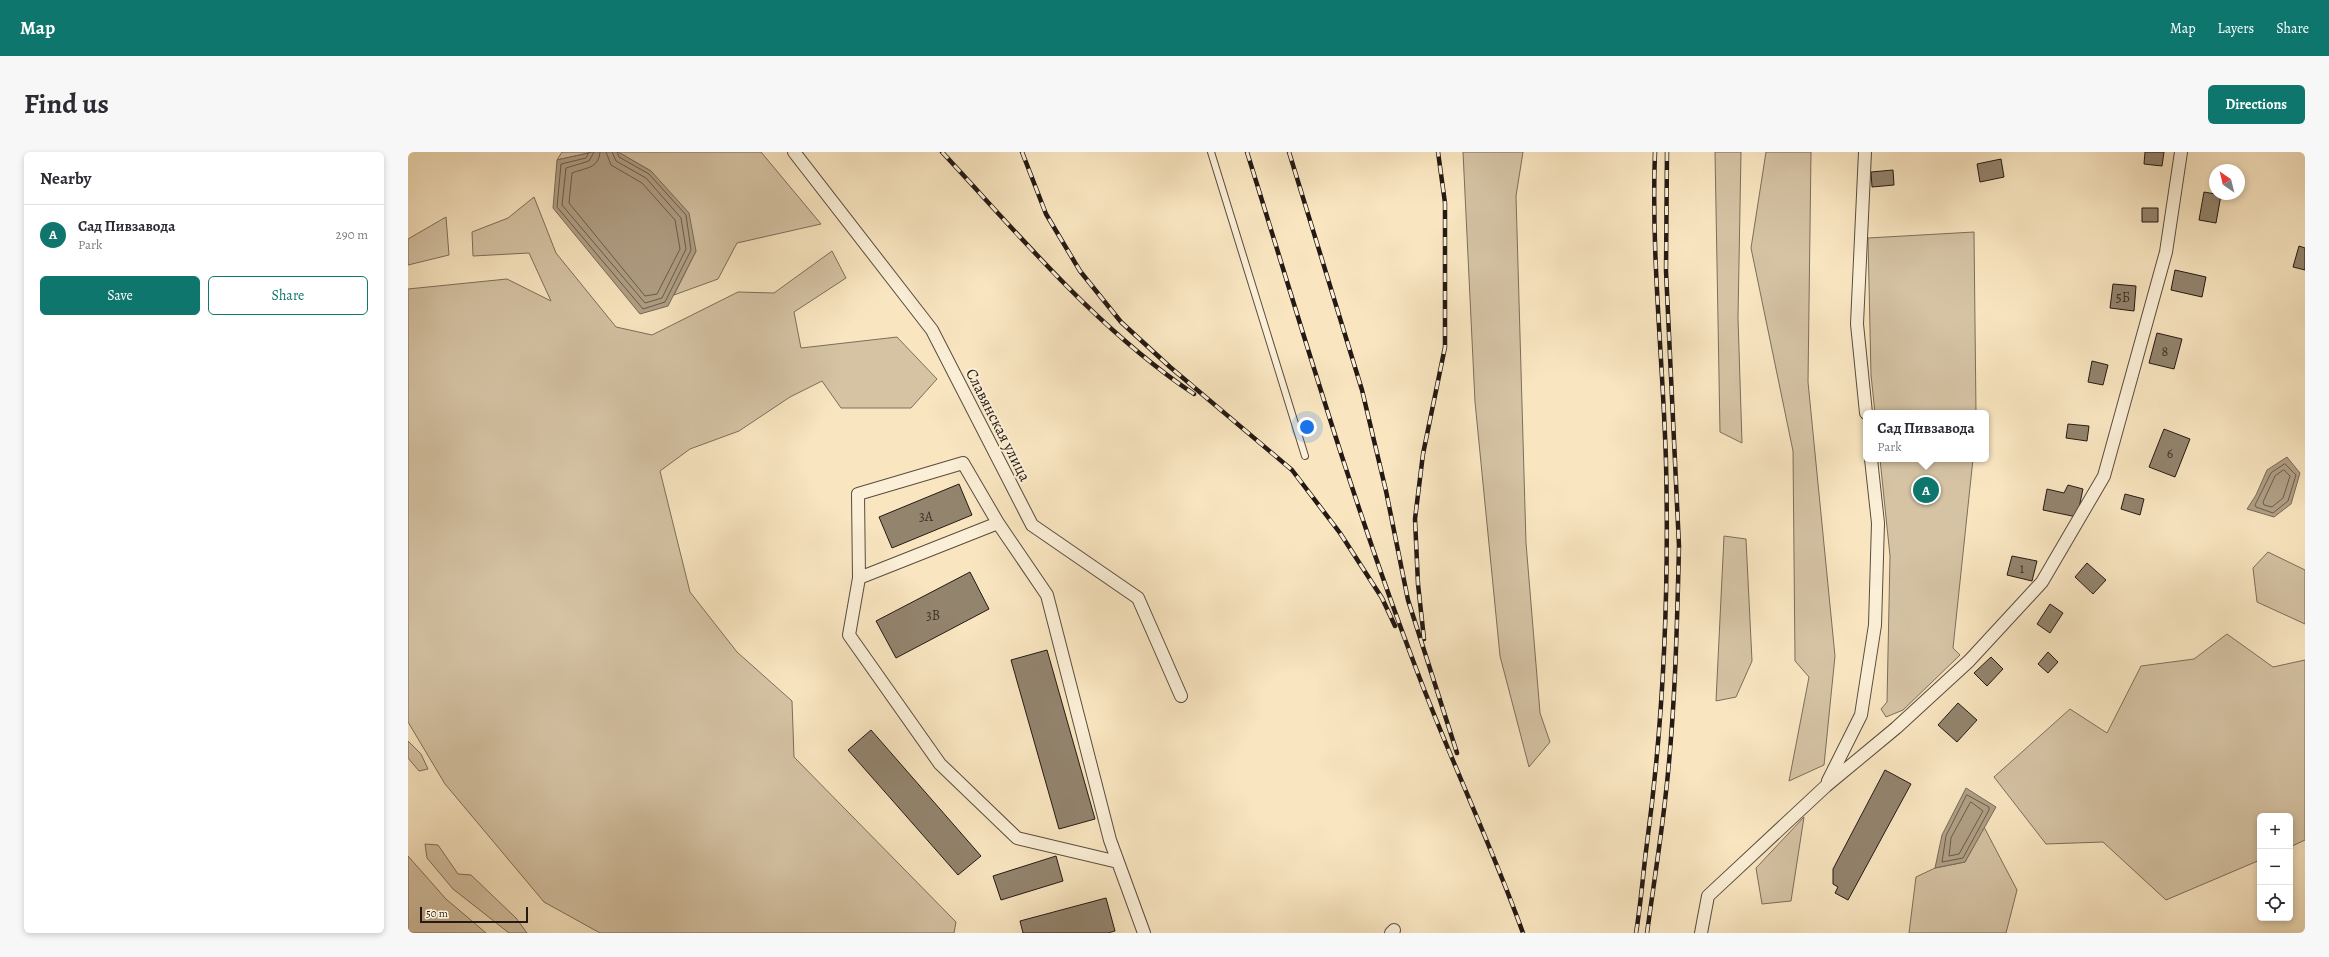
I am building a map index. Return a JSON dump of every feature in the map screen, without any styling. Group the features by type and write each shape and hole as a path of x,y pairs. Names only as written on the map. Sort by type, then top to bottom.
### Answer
{"street":[{"name":"Славянская улица","path":"794,152 932,330 1032,526 1138,598 1181,696"},
{"path":"1864,152 1856,324 1866,410"},
{"path":"1701,933 1708,896 1826,786 1896,728 1970,661 2042,582 2104,476 2166,252 2181,152"},
{"path":"1826,786 1861,715 1875,626 1878,523 1871,462"},
{"path":"1118,862 1017,838 940,764 849,635 859,578 858,494 963,464 998,522 1047,595 1110,840 1144,933"},
{"path":"859,578 998,522"}],"lane":[{"path":"1212,152 1305,456"}],"shaded area":[{"path":"562,152 593,152 557,160"},
{"path":"618,152 761,152 821,224 737,243 718,279 674,295 696,251 651,171"},
{"path":"1463,152 1523,152 1516,196 1526,543 1540,713 1550,742 1529,767 1500,656 1475,402"},
{"path":"1715,152 1741,152 1738,318 1742,443 1720,432"},
{"path":"1766,152 1811,152 1808,382 1835,656 1824,765 1789,781 1809,677 1795,661 1793,451 1751,248"},
{"path":"534,197 556,253 616,327 652,335 738,292 774,293 832,251 846,278 794,312 801,348 897,337 937,379 911,408 841,408 822,381 790,397 739,431 690,449 660,471 690,592 737,652 792,701 794,757 956,922 954,933 600,933 544,902 445,784 408,722 408,289 507,279 551,301 529,253 473,256 472,232 508,218"},
{"path":"446,217 449,255 408,265 408,239"},
{"path":"1974,232 1976,410 1875,410 1871,375 1868,238"},
{"path":"1880,462 1973,462 1953,648 1960,655 1903,710 1886,717 1881,709 1887,702 1890,556"},
{"path":"1724,536 1746,539 1752,661 1736,697 1716,701"},
{"path":"2268,552 2305,570 2305,624 2257,602 2253,568"},
{"path":"2227,634 2273,667 2305,660 2305,840 2293,846 2293,813 2257,813 2257,861 2166,900 2103,842 2046,844 1994,777 2070,709 2107,733 2141,666 2194,659"},
{"path":"408,741 421,754 428,769 419,771 408,758"},
{"path":"1804,817 1791,901 1762,904 1756,868"},
{"path":"1984,827 2017,890 2006,933 1909,933 1916,877 1935,868 1965,862"},
{"path":"425,844 438,845 458,874 471,875 516,918 527,933 509,933 453,889 427,858"},
{"path":"408,856 446,899 486,933 408,933"}],"water":[{"path":"593,152 618,152 651,171 689,213 696,251 668,306 640,314 553,208 557,160"},
{"path":"2287,457 2300,473 2291,504 2274,517 2247,509 2256,495 2267,470"},
{"path":"1966,788 1996,807 1965,862 1935,868 1942,835"}],"building":[{"path":"2145,152 2164,152 2162,166 2144,164"},
{"path":"2001,159 2004,177 1980,182 1977,164"},
{"path":"1893,170 1894,185 1872,187 1871,172"},
{"path":"2204,192 2209,193 2209,200 2220,200 2216,223 2199,220"},
{"path":"2142,208 2158,208 2158,222 2142,222"},
{"path":"2299,246 2305,248 2305,270 2293,267"},
{"path":"2175,270 2206,277 2202,297 2171,290"},
{"path":"2113,284 2136,286 2134,311 2110,308"},
{"path":"2157,333 2182,339 2174,369 2149,363"},
{"path":"2092,361 2108,365 2103,385 2088,382"},
{"path":"2068,424 2089,426 2087,441 2066,438"},
{"path":"2164,429 2190,439 2175,477 2149,467"},
{"path":"959,484 972,515 892,548 879,517"},
{"path":"2068,485 2083,489 2077,517 2043,510 2047,489 2064,493"},
{"path":"2125,494 2144,499 2140,515 2121,509"},
{"path":"2012,556 2037,561 2032,581 2007,575"},
{"path":"2087,563 2106,580 2093,594 2075,577"},
{"path":"970,572 989,609 896,658 876,621"},
{"path":"2050,604 2063,613 2050,633 2037,624"},
{"path":"1047,650 1095,819 1059,829 1011,660"},
{"path":"2048,652 2058,662 2048,673 2038,664"},
{"path":"1991,657 2003,669 1987,686 1974,673"},
{"path":"1958,703 1977,720 1957,742 1938,725"},
{"path":"871,730 981,856 958,875 848,750"},
{"path":"1885,770 1911,784 1848,900 1835,893 1838,887 1833,884 1833,869"},
{"path":"1056,856 1063,881 1001,900 993,876"},
{"path":"1106,898 1115,931 1108,933 1023,933 1020,921"}],"railway":[{"path":"942,152 1031,249 1092,311 1125,341 1194,394"},
{"path":"1022,152 1046,214 1080,271 1121,322 1170,367 1292,470 1340,533 1382,598 1395,626"},
{"path":"1247,152 1328,413 1393,607 1443,737 1498,867 1523,933"},
{"path":"1289,152 1362,390 1386,491 1408,600 1457,753"},
{"path":"1424,639 1418,584 1415,519 1423,454 1445,347 1445,203 1438,152"},
{"path":"1636,933 1658,748 1666,606 1666,462 1656,269 1654,191 1655,152"},
{"path":"1647,933 1661,834 1671,737 1675,673 1679,546 1666,271 1667,152"}],"place":[{"name":"Сад Пивзавода","path":"1926,490"}]}
